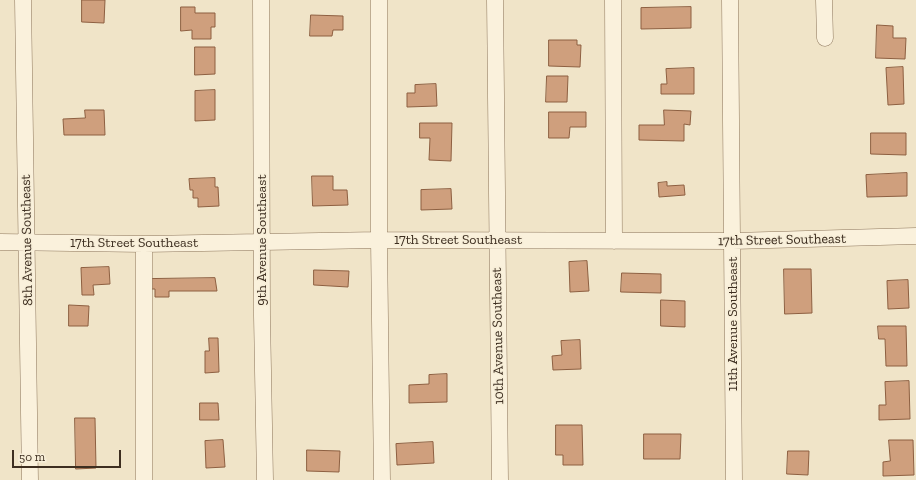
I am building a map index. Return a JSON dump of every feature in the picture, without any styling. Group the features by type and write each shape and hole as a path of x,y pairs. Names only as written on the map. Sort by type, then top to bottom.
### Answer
{"street":[{"name":"8th Avenue Southeast","path":"23,0 30,480"},
{"name":"9th Avenue Southeast","path":"261,0 263,241 262,316 265,480"},
{"path":"379,0 379,240 382,480"},
{"name":"10th Avenue Southeast","path":"495,0 500,480"},
{"path":"613,0 614,241"},
{"name":"11th Avenue Southeast","path":"730,0 734,480"},
{"path":"824,0 825,38"},
{"name":"17th Street Southeast","path":"0,242 144,244 379,240 733,241 916,236"},
{"path":"144,244 144,480"}],"building":[{"path":"82,0 105,0 104,23 82,22"},
{"path":"181,7 195,7 195,13 215,13 215,27 211,27 211,39 192,39 192,30 181,31"},
{"path":"691,7 691,28 641,29 641,8"},
{"path":"311,15 343,16 343,30 333,30 332,36 310,36"},
{"path":"877,25 893,26 893,38 906,38 905,59 876,58"},
{"path":"549,40 577,40 577,45 581,45 580,67 549,66"},
{"path":"195,47 215,47 215,74 195,75"},
{"path":"903,67 904,104 888,105 886,68"},
{"path":"694,68 694,94 661,94 661,84 667,84 666,69"},
{"path":"547,76 568,76 567,102 546,102"},
{"path":"436,84 437,106 407,107 407,93 415,93 415,85"},
{"path":"215,90 215,120 195,121 195,91"},
{"path":"85,110 104,110 105,135 64,135 63,119 85,118"},
{"path":"664,110 691,111 690,125 684,124 684,141 639,140 639,125 664,125"},
{"path":"549,112 586,112 586,127 570,127 569,138 549,138"},
{"path":"420,123 452,123 451,161 429,160 430,138 420,138"},
{"path":"871,133 906,133 906,155 871,154"},
{"path":"907,173 907,196 867,197 866,175"},
{"path":"312,176 333,176 333,190 347,190 348,205 313,206"},
{"path":"215,178 215,187 218,187 219,206 198,207 198,198 193,198 193,190 190,190 189,179"},
{"path":"667,182 667,186 684,185 685,195 659,197 658,183"},
{"path":"451,189 452,209 421,210 421,190"},
{"path":"587,261 589,291 570,292 569,262"},
{"path":"109,267 110,284 93,285 94,295 82,295 81,268"},
{"path":"784,269 811,269 812,313 785,314"},
{"path":"314,270 349,271 348,287 314,285"},
{"path":"622,273 661,274 661,293 621,292"},
{"path":"215,278 217,291 169,291 169,297 155,297 155,289 150,289 150,279"},
{"path":"908,280 909,308 888,309 887,281"},
{"path":"661,300 685,301 685,327 661,326"},
{"path":"69,305 89,306 88,326 69,326"},
{"path":"878,326 906,326 907,366 886,366 885,339 879,339"},
{"path":"209,338 218,338 219,372 205,373 205,351 209,351"},
{"path":"580,340 581,369 553,370 552,356 562,355 561,341"},
{"path":"447,374 447,402 409,403 409,385 429,384 429,375"},
{"path":"909,381 910,419 879,420 879,405 886,405 885,382"},
{"path":"200,403 218,403 219,420 200,420"},
{"path":"75,418 95,418 96,468 76,469"},
{"path":"556,425 582,425 583,465 563,465 563,455 556,455"},
{"path":"644,434 681,434 680,459 644,459"},
{"path":"223,440 225,467 206,468 205,441"},
{"path":"889,440 913,440 914,475 883,476 883,462 890,461"},
{"path":"433,442 434,463 397,465 396,444"},
{"path":"307,450 340,451 339,472 307,471"},
{"path":"788,451 809,451 808,475 787,474"}]}
